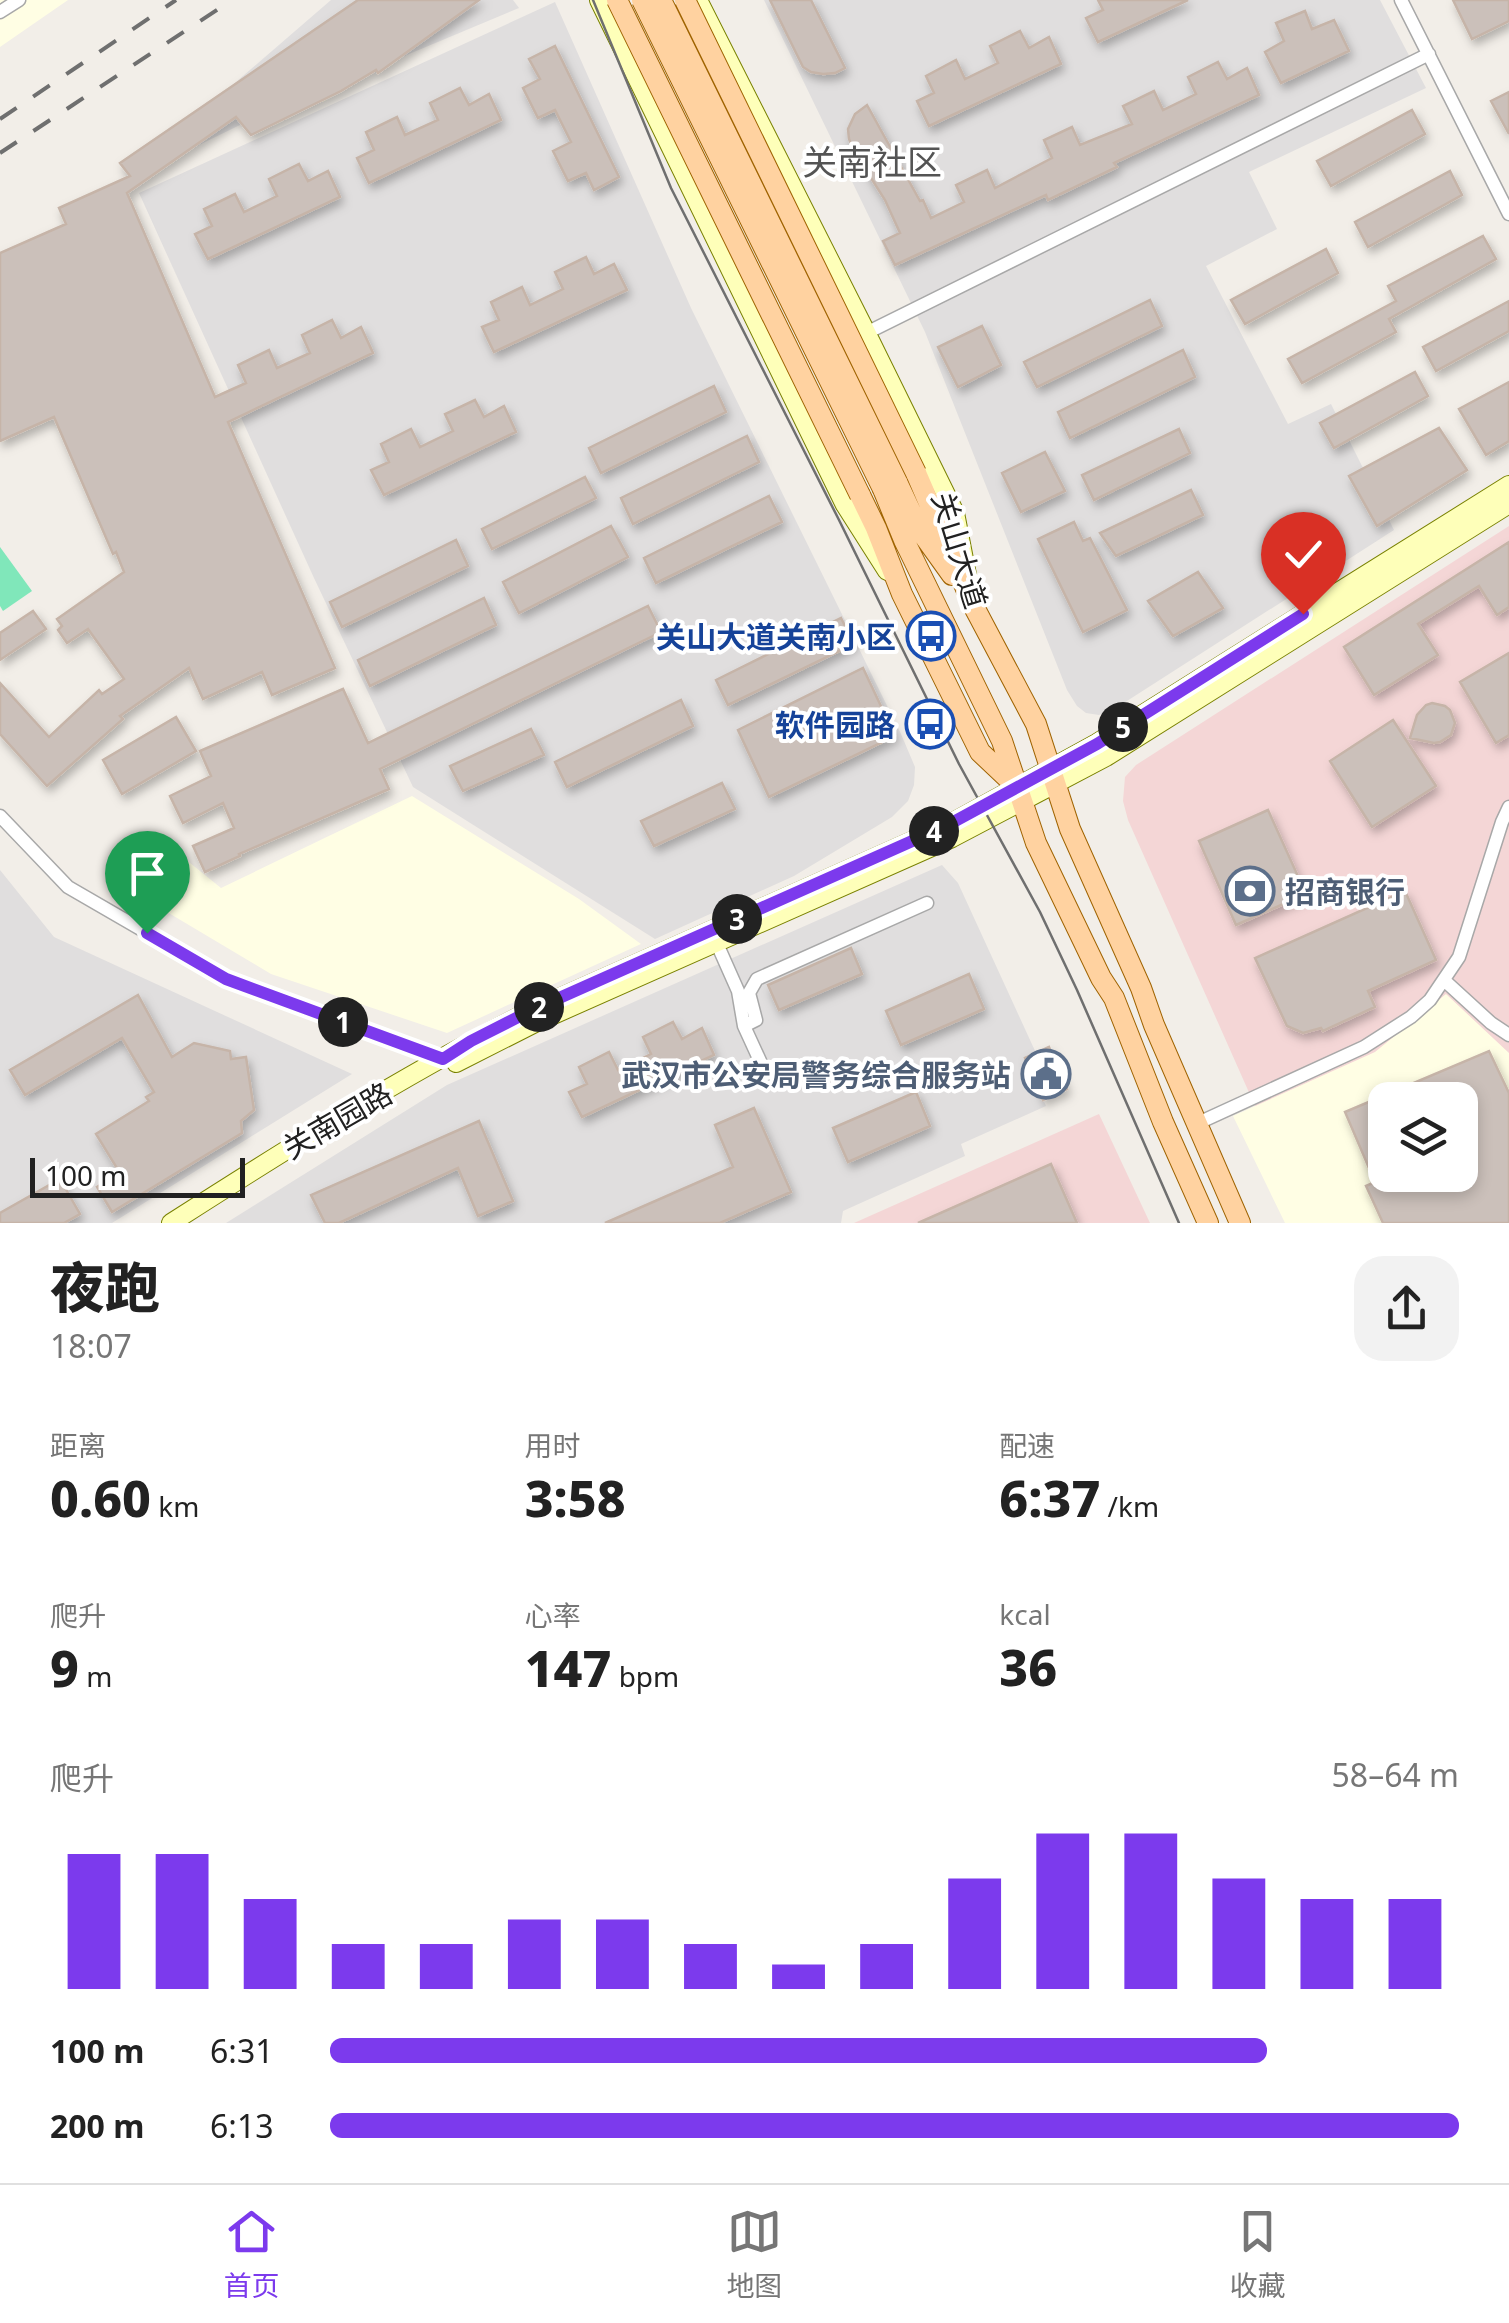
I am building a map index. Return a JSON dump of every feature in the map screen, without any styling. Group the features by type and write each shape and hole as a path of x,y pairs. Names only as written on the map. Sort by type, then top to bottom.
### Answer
{"main road":[{"path":"599,0 845,505 902,594"},
{"path":"618,0 876,528 902,594 980,752 1019,794"},
{"path":"642,0 899,481"},
{"path":"661,0 899,481"},
{"path":"685,0 919,528 974,605"},
{"name":"关山大道","path":"698,0 955,513 974,605 1036,724 1070,829 1142,988 1240,1223"},
{"name":"关山大道","path":"899,481 904,540 1002,740 1036,843 1114,998 1208,1223"},
{"name":"关南园路","path":"188,1223 448,1062 471,1041 530,1011 714,936 1053,776 1097,744 1509,486"},
{"name":"关南园路","path":"1053,776 1106,757 1509,504"},
{"name":"关南园路","path":"171,1223 320,1128 448,1062"}],"street":[{"path":"0,12 19,0"},
{"path":"1401,0 1509,214"},
{"path":"782,376 1428,54"},
{"path":"1196,1124 1364,1046 1430,1000 1459,957 1509,808"},
{"path":"0,816 68,886 226,979 448,1062"},
{"path":"744,1026 756,1020 749,993 757,979 927,904"},
{"path":"714,936 738,991 744,1026 766,1074"},
{"path":"1444,981 1509,1035"}],"shaded area":[{"path":"0,0 68,0 0,47"},
{"path":"331,0 513,0 519,8 242,124 117,185"},
{"path":"764,0 1380,0 1426,88 1249,172 1277,229 1206,266 1288,424 1331,404 1394,530 1116,708 1099,715 1086,713 1077,706 1067,690 925,332"},
{"path":"555,2 691,308 915,767 908,801 892,817 794,876 655,939 413,787 139,193"},
{"path":"1509,526 1509,1223 1307,1223 1128,820 1123,801 1125,777 1136,765"},
{"path":"412,796 579,899 641,944 447,1033 271,974 120,884 174,850 221,888"},
{"path":"942,865 958,883 1036,1053 1025,1059 1046,1106 961,1144 965,1156 843,1211 841,1223 226,1223 447,1085"},
{"path":"0,870 54,937 352,1074 112,1223 0,1223"},
{"path":"1446,994 1509,1053 1509,1223 1285,1223 1233,1116 1375,1052"},
{"path":"1099,1114 1150,1223 854,1223"}],"green space":[{"path":"0,547 32,591 3,611 0,606"}],"building":[{"path":"358,0 479,0 378,73 376,70 251,135 236,117 127,193 215,397 246,383 238,365 269,350 277,368 310,353 302,335 332,320 341,338 361,327 373,353 228,422 335,668 272,695 262,672 203,699 189,668 120,716 123,719 47,786 0,734 0,683 49,737 99,690 102,694 124,679 88,629 67,643 58,630 62,626 57,619 124,572 54,417 0,441 0,253 66,224 59,208 130,176 120,163"},
{"path":"770,0 811,0 845,68 823,74 803,67"},
{"path":"1098,0 1188,0 1098,42 1086,18 1103,10"},
{"path":"1453,0 1509,0 1509,21 1472,39"},
{"path":"1305,11 1312,29 1334,20 1349,51 1281,83 1265,52 1284,41 1276,23"},
{"path":"1020,31 1029,48 1049,37 1061,64 929,126 917,101 934,93 926,76 956,60 965,79 998,63 990,46"},
{"path":"555,46 619,177 594,190 586,173 568,181 553,151 571,142 555,110 538,118 523,88 540,79 529,59"},
{"path":"1218,62 1227,79 1247,68 1259,95 1114,163 1117,167 1048,200 1046,195 895,265 883,241 900,233 849,139 848,129 855,114 867,105 931,218 964,202 956,185 987,170 995,188 1052,158 1044,140 1072,127 1080,145 1132,124 1123,106 1154,91 1163,110 1196,94 1188,77"},
{"path":"460,88 469,105 489,94 501,120 369,183 357,158 374,150 366,132 397,117 405,135 438,120 430,103"},
{"path":"1509,92 1509,134 1491,101"},
{"path":"1412,110 1425,134 1331,186 1317,161"},
{"path":"299,164 308,181 328,171 340,197 208,259 195,234 212,226 204,209 235,194 244,212 277,196 269,179"},
{"path":"1450,171 1462,195 1368,247 1355,222"},
{"path":"1483,236 1496,259 1389,319 1396,332 1302,383 1288,359 1396,301 1388,286"},
{"path":"1326,249 1338,273 1245,324 1231,300"},
{"path":"586,257 594,274 614,264 627,290 494,352 482,327 499,320 491,302 522,287 530,305 563,289 555,272"},
{"path":"1150,300 1162,326 1037,387 1024,362"},
{"path":"1509,301 1509,331 1436,371 1423,347"},
{"path":"982,326 1001,365 958,387 938,347"},
{"path":"1183,350 1195,377 1070,438 1058,412"},
{"path":"1415,372 1428,396 1334,448 1320,423"},
{"path":"1509,382 1509,441 1486,455 1459,409"},
{"path":"714,386 726,412 601,473 589,448"},
{"path":"475,400 484,417 504,406 516,432 384,495 371,470 389,462 381,444 411,429 420,447 453,431 445,414"},
{"path":"1439,428 1467,470 1377,526 1349,476"},
{"path":"1179,429 1190,453 1094,500 1082,475"},
{"path":"747,436 759,462 633,524 621,498"},
{"path":"1045,452 1065,491 1021,512 1002,473"},
{"path":"585,477 596,498 492,549 482,529"},
{"path":"1191,490 1203,515 1116,556 1100,533"},
{"path":"769,496 782,522 656,583 644,558"},
{"path":"1074,522 1083,541 1090,538 1127,610 1083,632 1038,539"},
{"path":"611,526 628,557 519,613 503,582"},
{"path":"456,540 468,566 342,627 330,602"},
{"path":"1509,542 1509,607 1497,615 1479,586 1418,624 1438,655 1374,695 1344,647"},
{"path":"1198,572 1223,608 1173,636 1148,601"},
{"path":"484,598 496,625 370,686 358,660"},
{"path":"648,606 661,632 380,769 389,789 205,872 193,846 234,828 223,803 183,823 170,796 211,776 200,751 343,689 368,743"},
{"path":"33,611 46,629 0,660 0,633"},
{"path":"841,618 854,644 728,705 716,680"},
{"path":"1509,653 1509,735 1496,743 1460,682"},
{"path":"863,668 895,736 769,797 738,730"},
{"path":"681,700 693,726 567,787 555,762"},
{"path":"1432,703 1450,710 1455,723 1451,735 1434,743 1410,738 1417,715"},
{"path":"176,717 196,751 122,794 103,760"},
{"path":"1393,720 1436,786 1372,827 1330,761"},
{"path":"531,729 544,755 463,791 450,766"},
{"path":"722,783 735,809 654,846 641,821"},
{"path":"1268,810 1306,894 1236,925 1199,841"},
{"path":"1405,891 1436,960 1368,991 1375,1007 1323,1031 1321,1028 1303,1033 1287,1026 1255,958"},
{"path":"851,948 862,974 779,1010 768,985"},
{"path":"969,974 984,1009 901,1045 886,1011"},
{"path":"138,995 172,1057 194,1043 230,1051 231,1059 246,1057 254,1110 241,1121 242,1133 112,1212 97,1187 120,1173 96,1134 149,1101 146,1097 154,1092 122,1038 25,1095 10,1070"},
{"path":"673,1022 682,1039 702,1028 714,1055 582,1117 569,1092 587,1084 579,1067 609,1052 618,1070 651,1054 643,1037"},
{"name":"武汉市公安局警务综合服务站","path":"1049,1047 1067,1089 1043,1100 1025,1058"},
{"path":"1489,1051 1509,1093 1509,1223 1383,1223 1369,1192 1478,1192 1478,1082 1416,1082"},
{"path":"916,1092 930,1126 848,1162 833,1128"},
{"path":"1368,1102 1368,1166 1345,1112"},
{"path":"754,1108 791,1192 720,1223 605,1223 733,1167 715,1125"},
{"path":"479,1121 513,1201 478,1216 458,1168 339,1223 325,1223 311,1195"},
{"path":"1051,1164 1077,1223 918,1223"},
{"path":"60,1179 80,1214 64,1223 0,1223 0,1213"}],"tram line":[{"path":"593,0 671,188 959,764 1040,912 1179,1223"}],"railway":[{"path":"0,119 176,0"},
{"path":"0,153 232,0"}],"place":[{"name":"关山大道关南小区","path":"931,636"},
{"name":"软件园路","path":"930,724"},
{"name":"招商银行","path":"1250,891"},
{"name":"武汉市公安局警务综合服务站","path":"1046,1074"}],"district":[{"name":"关南社区","path":"872,161"}],"route":[{"path":"147,933 226,979 443,1059 530,1011 946,826 1097,744 1303,614"}]}
